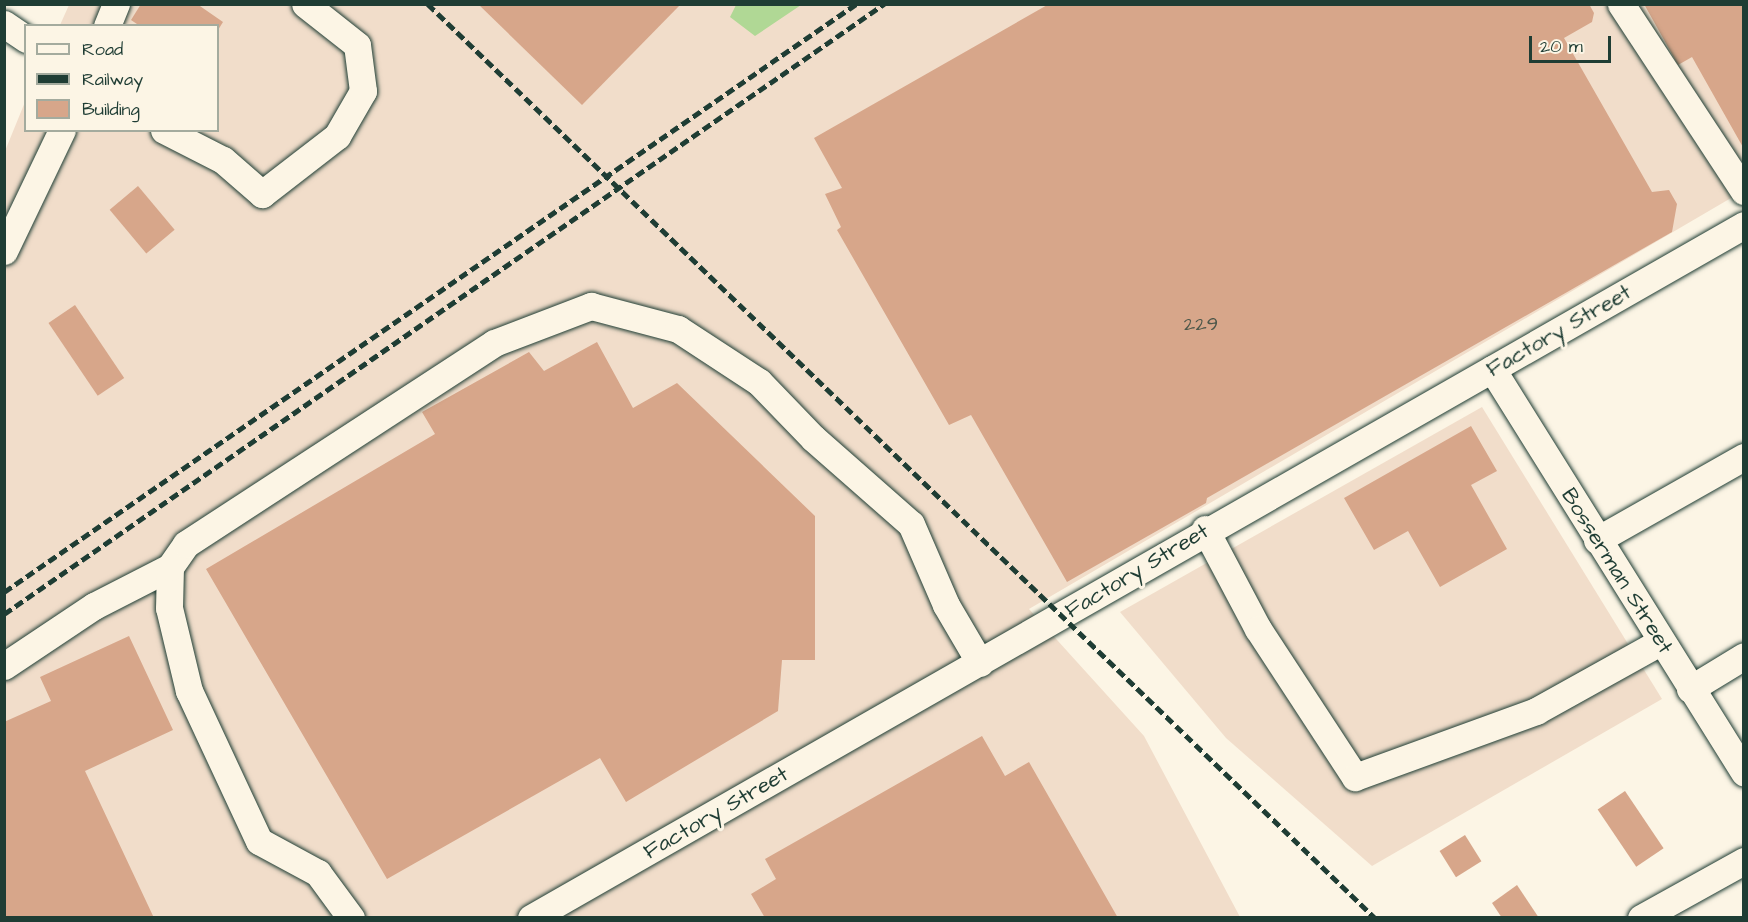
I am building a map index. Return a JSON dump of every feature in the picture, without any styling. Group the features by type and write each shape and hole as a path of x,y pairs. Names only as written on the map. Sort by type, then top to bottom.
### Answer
{"street":[{"path":"108,24 116,4"},
{"path":"168,132 223,160 261,194 337,136 363,91 357,45 305,4"},
{"path":"1621,4 1743,191"},
{"path":"4,24 24,38"},
{"path":"4,251 61,132"},
{"name":"Factory Street","path":"531,918 980,663 1205,529 1492,369 1743,225"},
{"path":"4,666 94,606 170,567 186,544 484,349 591,306 678,329 759,382 813,438 911,524 946,604 980,663"},
{"name":"Bosserman Street","path":"1492,369 1743,773"},
{"path":"1598,540 1743,457"},
{"path":"1205,529 1258,629 1355,777 1536,711 1660,642"},
{"path":"170,567 169,608 189,691 259,841 318,873 351,918"},
{"path":"1690,689 1743,656"},
{"path":"1641,918 1743,861"}],"shaded area":[{"path":"69,5 1743,5 1743,191 1029,609 1144,736 1240,917 5,918 5,151 24,104 24,132 219,132 219,24 60,24"},
{"path":"1482,407 1662,699 1372,866 1226,738 1120,612"}],"green space":[{"path":"736,4 801,5 755,36 730,17"}],"building":[{"path":"141,4 197,4 223,22 219,28 219,24 137,24 131,20"},
{"path":"478,4 681,4 582,105"},
{"path":"1049,4 1589,4 1594,13 1592,22 1564,38 1652,192 1669,190 1677,204 1672,232 1207,498 1206,503 1067,582 971,415 949,425 837,230 841,227 825,194 842,188 814,138"},
{"path":"1644,4 1744,4 1744,149 1692,57 1678,65"},
{"path":"138,186 175,230 146,253 110,210"},
{"path":"75,305 124,378 98,396 48,323"},
{"path":"597,342 633,408 677,383 815,516 815,660 782,660 778,711 626,802 600,758 387,879 206,569 435,434 422,412 529,352 544,371"},
{"path":"1471,426 1497,471 1471,485 1507,549 1440,587 1408,531 1374,550 1344,498"},
{"path":"129,636 173,730 85,771 154,918 4,918 4,722 51,701 40,677"},
{"path":"982,736 1005,776 1029,762 1118,918 765,918 751,894 776,879 765,859"},
{"path":"1625,791 1664,848 1636,867 1598,809"},
{"path":"1465,835 1481,861 1456,877 1440,851"},
{"path":"1517,885 1539,918 1502,918 1492,903"}],"railway":[{"path":"428,4 1375,918"},
{"path":"4,592 856,4"},
{"path":"4,614 884,4"}]}
